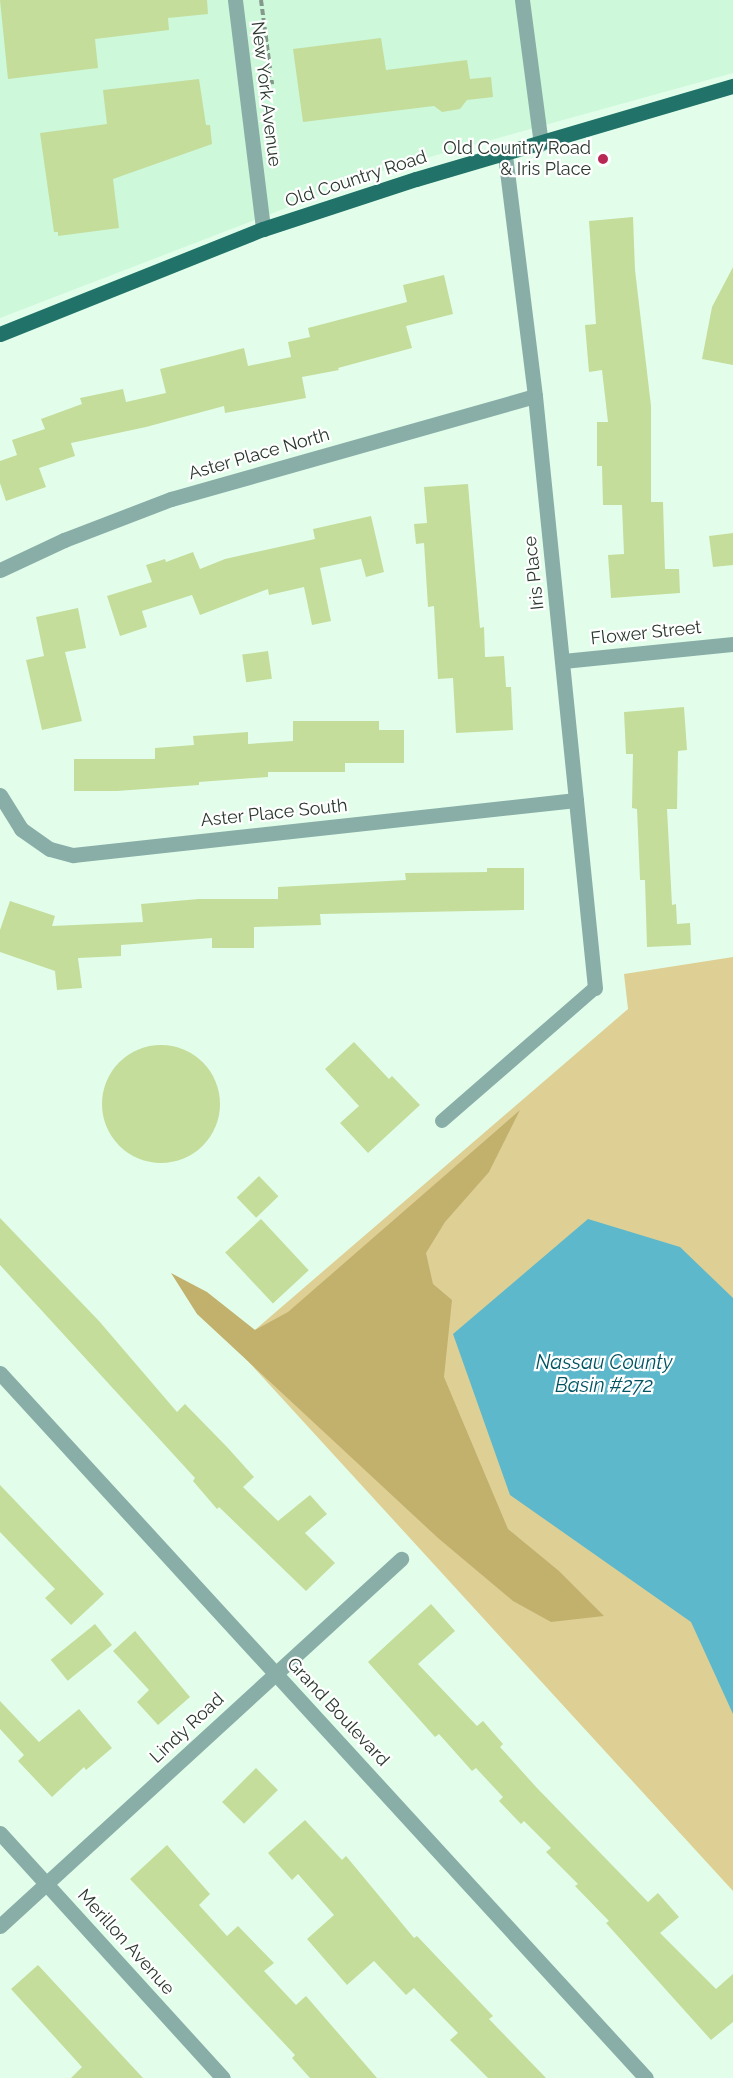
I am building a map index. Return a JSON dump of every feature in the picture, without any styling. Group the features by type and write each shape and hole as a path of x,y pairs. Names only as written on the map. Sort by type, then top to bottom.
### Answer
{"main road":[{"name":"Old Country Road","path":"0,334 263,229 412,180 505,155 733,86"}],"street":[{"name":"New York Avenue","path":"235,0 263,229"},
{"path":"522,0 541,144"},
{"name":"Iris Place","path":"505,155 535,396 595,988"},
{"name":"Aster Place North","path":"0,570 64,540 171,500 535,396"},
{"name":"Flower Street","path":"563,661 733,644"},
{"name":"Aster Place South","path":"0,795 21,829 50,849 73,855 576,800"},
{"name":"Grand Boulevard","path":"0,1373 646,2078"},
{"name":"Lindy Road","path":"0,1926 401,1559"},
{"name":"Merillon Avenue","path":"0,1833 223,2078"}],"lane":[{"path":"442,1121 595,988"}],"path":[{"path":"261,0 272,84"}],"shaded area":[{"path":"0,0 733,0 733,73 390,168 0,318"},
{"name":"Nassau County Basin #272","path":"733,957 733,1891 235,1347 628,1009 624,974"},
{"path":"520,1110 489,1172 445,1222 426,1253 433,1284 452,1300 444,1377 508,1529 559,1571 604,1616 551,1622 513,1601 438,1538 197,1314 171,1273 207,1292 255,1330 288,1312"}],"water":[{"name":"Nassau County Basin #272","path":"588,1219 680,1247 733,1298 733,1714 691,1622 510,1495 453,1334"}],"building":[{"path":"0,0 207,0 208,14 168,18 169,30 95,39 98,68 8,79"},
{"path":"381,38 386,70 467,60 470,79 491,77 493,97 467,100 460,109 442,112 434,106 303,122 293,49"},
{"path":"199,79 206,125 210,125 212,144 113,179 119,228 58,236 58,232 54,232 40,133 107,124 103,90"},
{"path":"633,217 635,270 651,406 651,502 663,502 665,569 679,569 680,593 611,598 608,555 624,554 622,505 603,505 602,466 597,466 597,422 608,422 602,370 589,372 585,325 596,324 589,221"},
{"path":"733,267 733,365 702,359 712,307"},
{"path":"444,275 453,314 406,326 412,348 338,368 339,370 302,377 306,398 225,413 224,406 146,427 71,443 75,456 39,468 46,487 6,501 0,483 0,461 17,455 12,440 45,429 41,419 82,404 80,398 123,389 126,402 166,393 160,369 244,348 248,366 291,357 288,342 310,337 308,328 407,302 403,285"},
{"path":"468,484 480,628 484,627 485,657 504,656 506,687 511,687 513,730 456,733 453,678 438,679 434,606 428,607 424,543 416,544 414,524 427,523 424,487"},
{"path":"371,516 384,572 366,577 361,559 320,568 331,621 312,625 304,587 269,595 268,589 200,615 192,595 142,611 147,627 120,636 107,596 152,582 146,565 165,559 166,562 193,552 200,569 225,559 315,539 313,529"},
{"path":"733,533 733,565 713,567 709,536"},
{"path":"78,608 86,648 65,652 82,721 42,730 26,660 44,656 36,617"},
{"path":"268,651 272,679 246,682 242,655"},
{"path":"684,707 687,750 678,751 677,809 667,809 672,905 676,904 677,924 690,923 691,945 647,947 645,880 640,880 637,809 632,808 633,754 626,754 624,712"},
{"path":"293,721 379,721 379,730 404,730 404,763 345,763 345,772 268,772 268,777 199,782 199,785 117,791 74,791 74,759 155,759 155,748 194,745 193,736 248,732 248,744 293,741"},
{"path":"487,868 524,868 524,910 320,914 321,925 254,927 254,948 212,948 212,938 121,945 121,956 78,958 82,988 57,990 55,971 0,952 0,930 10,901 55,916 52,926 143,922 141,904 199,899 278,899 278,887 406,880 405,873 487,872"},
{"path":"354,1042 389,1079 392,1076 420,1105 368,1153 340,1123 359,1106 325,1069"},
{"path":"161,1045 184,1050 203,1062 215,1081 220,1104 215,1127 203,1146 184,1158 161,1163 138,1158 119,1146 107,1127 102,1104 107,1081 119,1062 138,1050"},
{"path":"259,1176 278,1196 256,1218 237,1198"},
{"path":"0,1218 99,1321 177,1412 185,1404 227,1447 254,1477 243,1487 278,1521 310,1495 327,1514 305,1533 335,1563 306,1591 219,1507 217,1509 193,1481 195,1478 0,1265"},
{"path":"261,1219 309,1270 273,1304 225,1252"},
{"path":"0,1485 104,1594 71,1625 45,1598 55,1589 0,1532"},
{"path":"431,1604 455,1631 418,1664 477,1726 483,1721 503,1744 500,1747 537,1788 648,1902 658,1893 679,1917 660,1933 716,1989 733,1974 733,2022 711,2040 606,1923 609,1921 575,1886 578,1884 546,1852 551,1848 524,1821 521,1824 499,1801 503,1797 476,1768 472,1771 439,1734 435,1737 368,1662"},
{"path":"95,1624 112,1645 68,1681 51,1660"},
{"path":"135,1631 190,1697 158,1725 137,1702 149,1690 113,1651"},
{"path":"0,1701 39,1742 79,1709 112,1748 86,1770 84,1767 52,1797 18,1761 24,1755 0,1729"},
{"path":"256,1768 278,1790 244,1824 222,1802"},
{"path":"305,1820 342,1860 346,1856 414,1938 417,1936 493,2016 489,2019 546,2078 488,2078 450,2040 458,2033 414,1988 406,1995 374,1961 347,1985 307,1939 334,1915 298,1874 292,1880 268,1853"},
{"path":"167,1845 210,1894 199,1905 227,1936 238,1926 274,1963 264,1971 296,2005 306,1996 377,2078 310,2078 292,2058 295,2055 130,1879"},
{"path":"38,1965 143,2078 71,2078 82,2067 11,1989"}],"place":[{"name":"Old Country Road & Iris Place","path":"603,159"}]}
